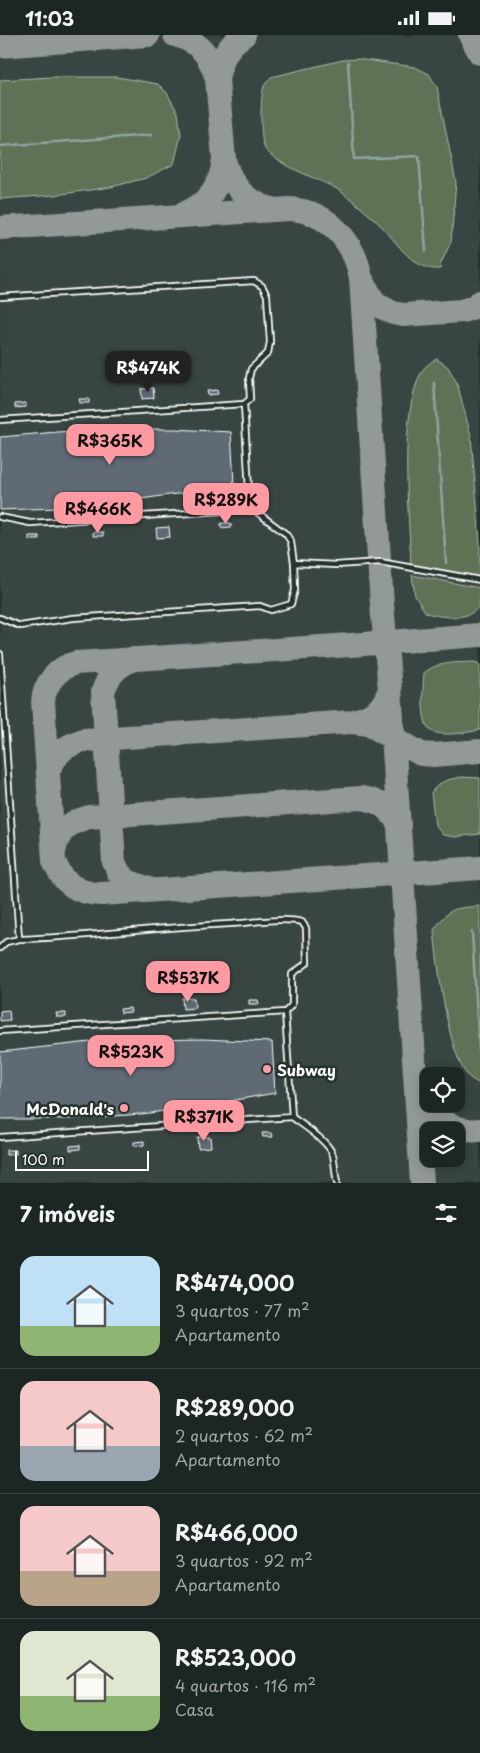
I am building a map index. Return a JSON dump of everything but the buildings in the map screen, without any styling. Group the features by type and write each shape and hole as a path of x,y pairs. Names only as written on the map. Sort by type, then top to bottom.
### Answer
{"lane":[{"path":"0,297 254,281 262,286 266,295 270,342 268,353 251,369 249,378 250,399 244,404 0,420"},
{"path":"244,404 250,507"},
{"path":"0,517 30,523 223,511 250,507 286,534 291,542 294,563 294,597 291,604 279,609 271,610 260,606 135,613 74,618 20,626 0,618"},
{"path":"294,563 336,565 380,562 480,580"},
{"path":"0,654 18,939"},
{"path":"0,948 6,942 18,939 272,921 302,922 306,928 307,963 292,974 292,1005 285,1012 0,1031"},
{"path":"285,1012 292,1117"},
{"path":"0,1137 292,1117 329,1148 333,1155 337,1183"}],"shaded area":[{"path":"0,35 480,35 480,1183 0,1183"}],"green space":[{"path":"357,59 415,67 429,74 437,87 456,182 451,242 440,269 422,266 408,256 379,224 352,200 336,188 295,170 276,159 264,147 261,107 264,86 271,77 343,60"},
{"path":"51,77 117,77 158,84 167,93 178,113 181,135 174,164 146,178 111,187 55,195 0,199 0,80"},
{"path":"437,359 448,367 457,383 471,436 480,542 480,577 411,565 407,493 407,438 410,412 415,389 422,371"},
{"path":"412,575 480,588 479,605 470,614 463,616 447,617 426,613 415,596"},
{"path":"474,662 480,664 480,730 440,734 430,730 423,711 424,673 435,666"},
{"path":"462,777 480,778 480,834 455,837 443,835 435,825 431,793 445,781"},
{"path":"480,906 480,1084 470,1078 465,1071 465,1067 462,1067 450,1031 434,930 449,913 463,908"}],"waterway":[{"path":"348,62 354,159 419,156 426,251"},
{"path":"0,146 152,135"},
{"path":"434,383 446,563"},
{"path":"472,932 480,1065"}],"taxiway":[{"path":"0,46 148,35"},
{"path":"175,35 191,41 203,51 211,63 217,79 224,159 230,177 247,197 272,209"},
{"path":"217,79 229,48 244,35"},
{"path":"470,35 480,53"},
{"path":"181,215 198,206 211,194 220,178 224,159"},
{"path":"0,228 289,209 316,215 337,230 345,240 352,252 361,278 382,605 390,689 384,702 376,711 352,722"},
{"path":"362,280 373,300 378,305 393,313 403,315 462,311 474,307 480,302"},
{"path":"480,635 76,663 63,668 53,677 46,689 43,702 54,861 57,869 66,881 85,892 101,894 480,868"},
{"path":"134,659 114,672 103,692 114,862 119,873 127,881 149,889"},
{"path":"390,688 422,1183"},
{"path":"48,770 62,751 70,745 83,740 352,722 369,724 421,754 434,755 480,751"},
{"path":"54,852 61,833 75,822 89,817 361,798 379,803 392,814 399,824"},
{"path":"418,1087 424,1101 445,1121 461,1129 480,1130"}],"place":[{"name":"Subway","path":"267,1069"},
{"name":"McDonald's","path":"124,1108"}]}
